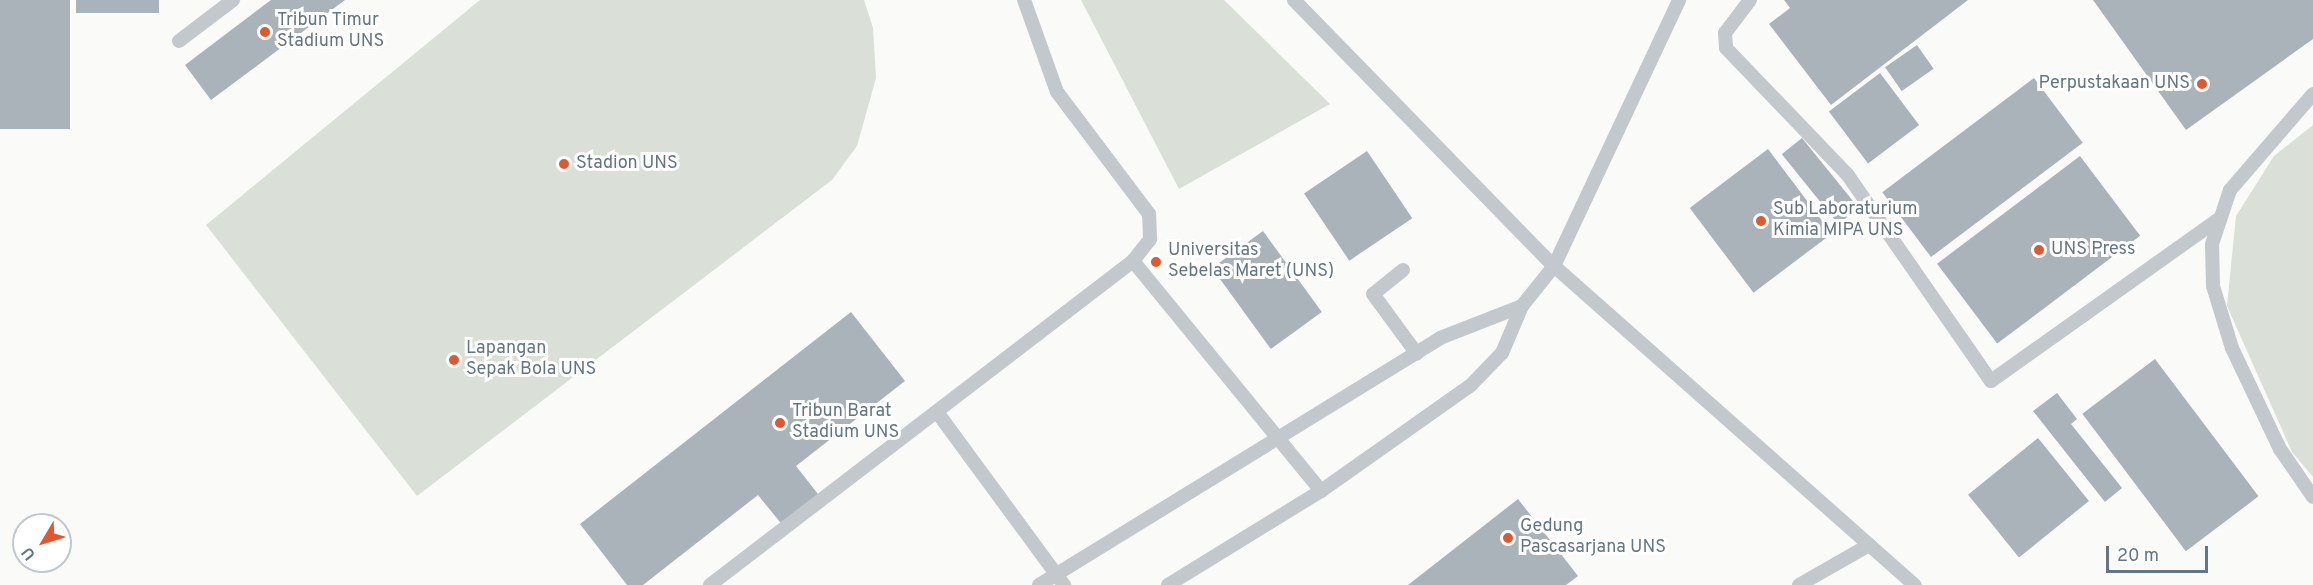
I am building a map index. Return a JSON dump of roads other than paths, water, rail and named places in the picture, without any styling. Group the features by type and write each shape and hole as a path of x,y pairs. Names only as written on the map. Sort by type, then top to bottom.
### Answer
{"lane":[{"path":"179,41 233,0"},
{"path":"710,585 1132,261 1150,239 1149,214 1058,92 1024,0"},
{"path":"1294,0 1554,266 1915,585"},
{"path":"1168,585 1321,491 1470,386 1502,353 1522,306 1554,266 1679,0"},
{"path":"1750,0 1725,33 1726,48 1847,174 1991,381 2220,218"},
{"path":"2313,94 2263,145 2230,190 2212,244 2213,286 2232,348 2280,449 2313,497"},
{"path":"1132,261 1321,491"},
{"path":"1403,270 1373,294 1417,354"},
{"path":"1039,585 1060,579 1473,321 1522,306"},
{"path":"937,412 1060,579"},
{"path":"1799,585 1869,545"}],"place":[{"name":"Tribun Timur Stadium UNS","path":"265,32"},
{"name":"Perpustakaan UNS","path":"2202,84"},
{"name":"Stadion UNS","path":"564,164"},
{"name":"Sub Laboraturium Kimia MIPA UNS","path":"1761,221"},
{"name":"UNS Press","path":"2039,250"},
{"name":"Universitas Sebelas Maret (UNS)","path":"1156,262"},
{"name":"Lapangan Sepak Bola UNS","path":"454,360"},
{"name":"Tribun Barat Stadium UNS","path":"780,423"},
{"name":"Gedung Pascasarjana UNS","path":"1508,538"}]}
